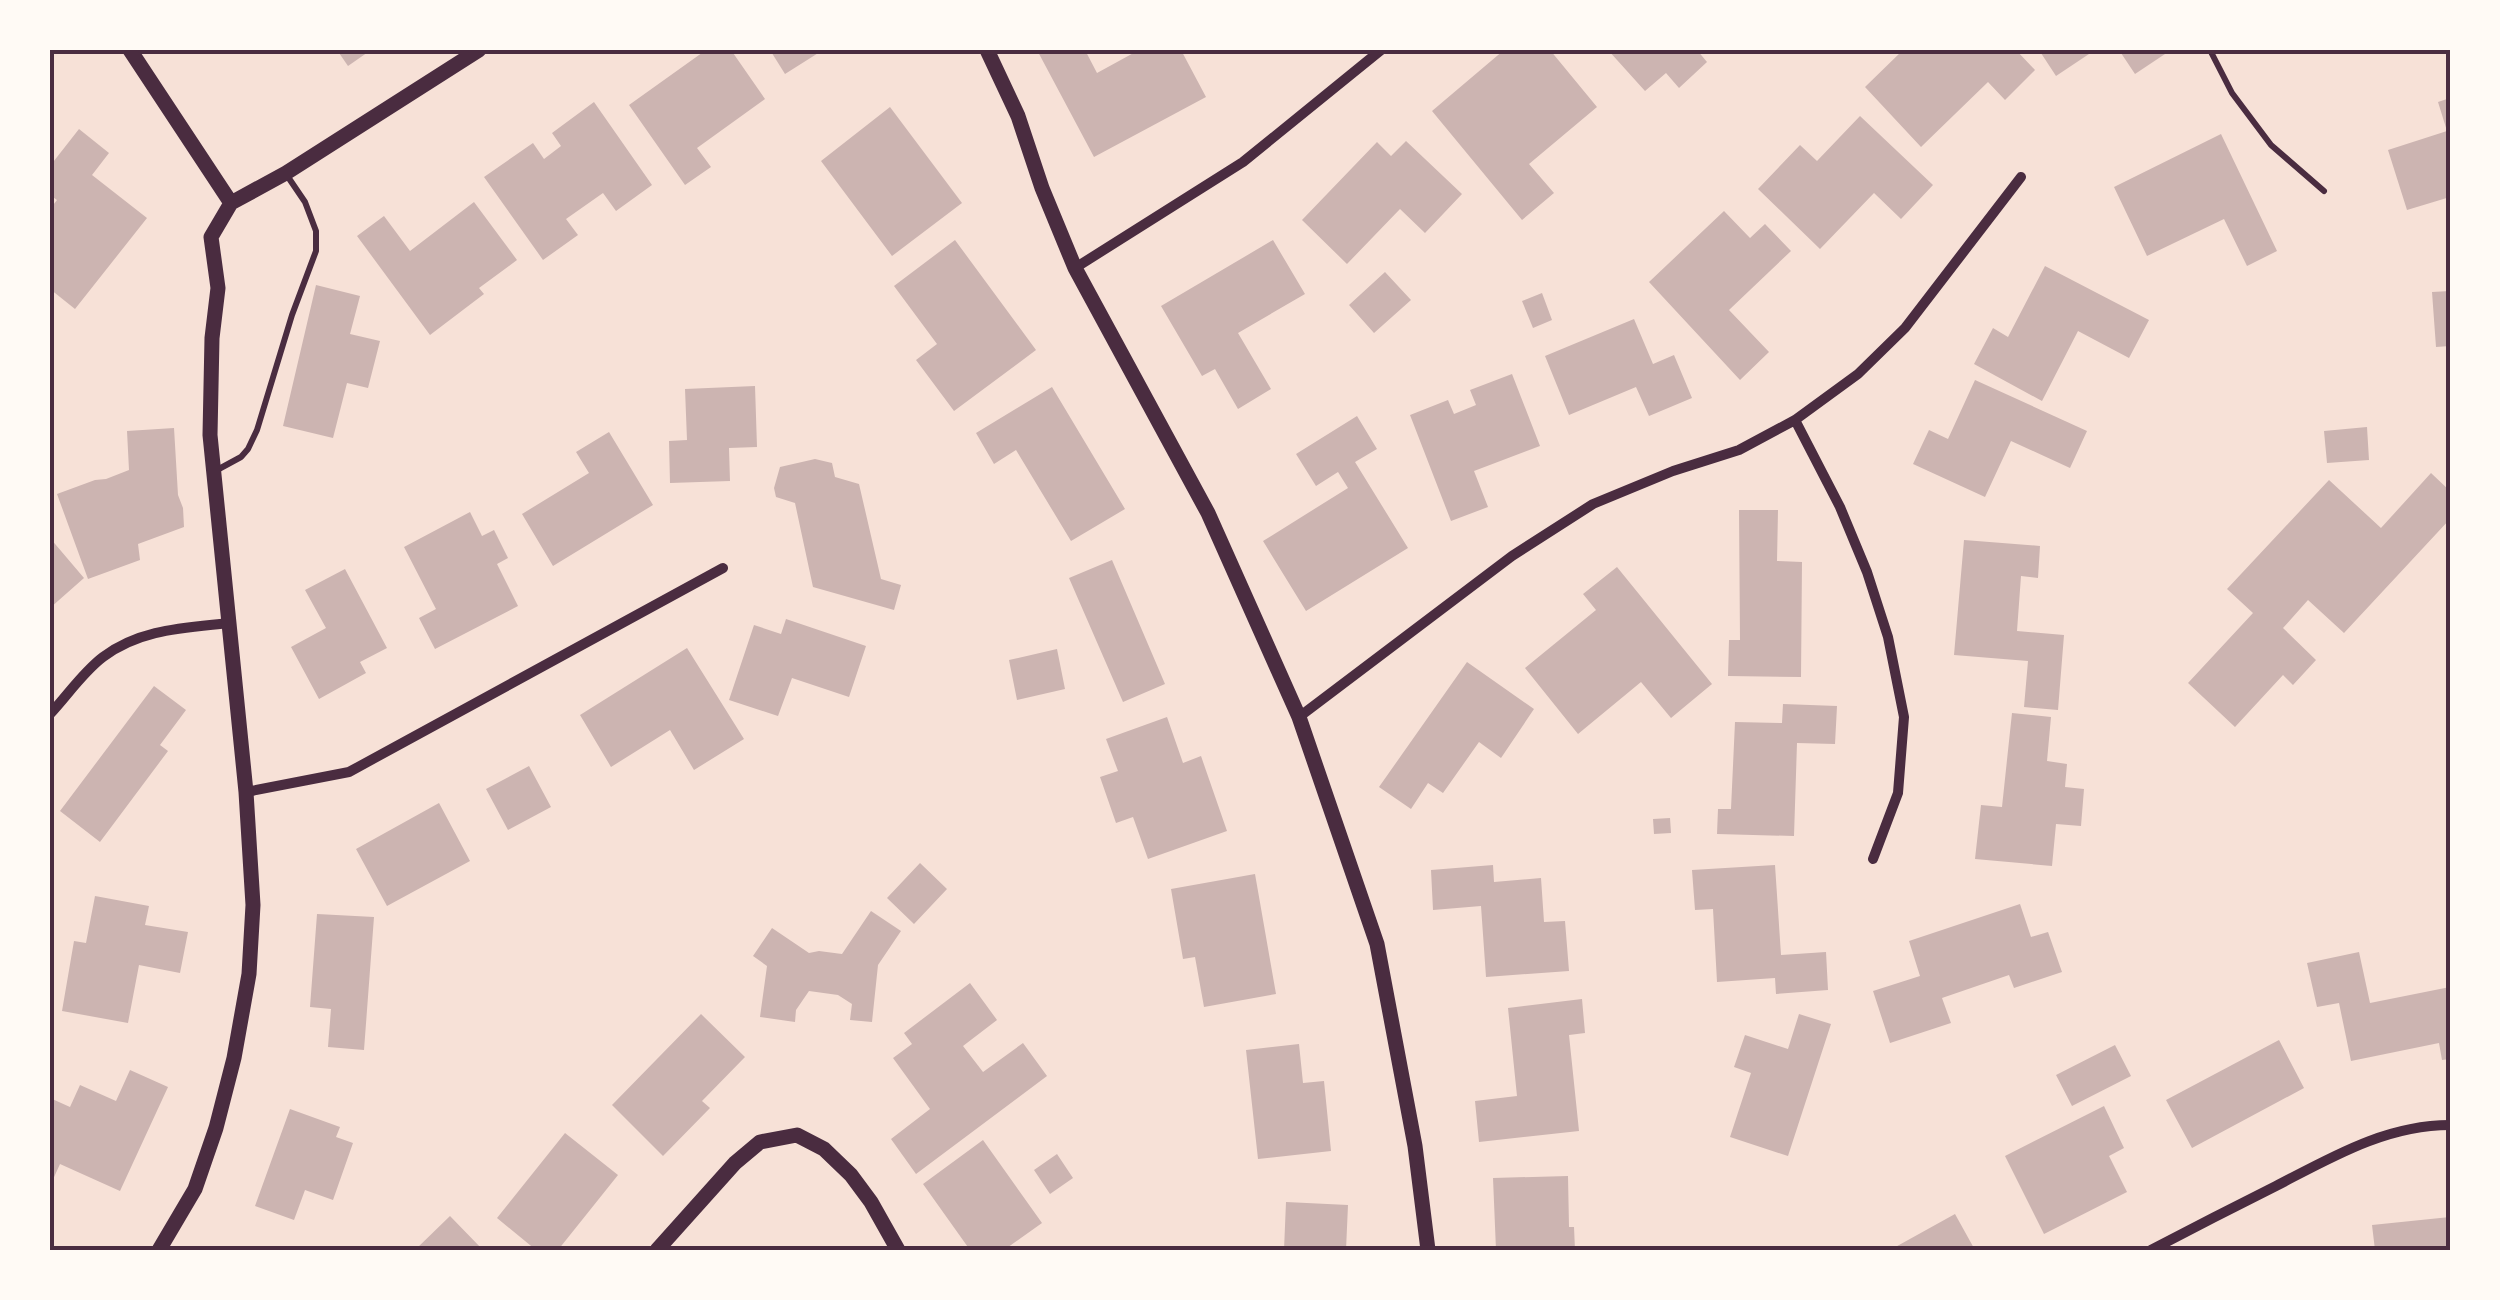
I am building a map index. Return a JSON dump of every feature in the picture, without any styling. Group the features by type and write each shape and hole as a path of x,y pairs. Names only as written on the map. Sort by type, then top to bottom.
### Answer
{"street":[{"path":"130,50 231,203"},
{"path":"159,1250 195,1189 216,1128 249,974 253,904 246,792 210,434 212,338 218,288 211,237 231,203 286,173 479,50"},
{"path":"987,50 1018,116 1075,268 1208,512 1300,717 1377,944 1415,1146 1428,1250"},
{"path":"1075,268 1244,162 1381,50"},
{"path":"1300,717 1512,556 1594,504 1674,471 1739,450 1794,420 1858,374 1905,328 2021,177"},
{"path":"1794,420 1840,507 1867,572 1888,637 1904,717 1898,793 1874,859"},
{"path":"246,792 349,772 723,568"},
{"path":"50,714 102,658 136,638 166,630 229,623"},
{"path":"2151,1250 2384,1134 2424,1125 2450,1125"},
{"path":"657,1250 735,1162 760,1142 797,1136 824,1148 851,1175 898,1250"}],"lane":[{"path":"2210,50 2232,93 2270,145 2324,191"},
{"path":"214,471 241,457 257,430 316,250 316,231 305,202 286,173"}],"building":[{"path":"337,50 371,50 348,66"},
{"path":"706,50 731,50 765,99 697,148 711,167 685,185 629,105"},
{"path":"770,50 823,50 785,74"},
{"path":"1037,50 1085,50 1097,73 1139,50 1181,50 1206,97 1094,157"},
{"path":"1504,50 1550,50 1597,107 1529,164 1554,193 1522,220 1432,111"},
{"path":"1608,50 1697,50 1707,62 1679,88 1666,73 1645,91"},
{"path":"1903,50 2016,50 2035,70 2005,100 1988,82 1921,147 1865,87"},
{"path":"2039,50 2095,50 2056,76"},
{"path":"2119,50 2171,50 2135,74"},
{"path":"2450,98 2450,197 2407,210 2388,150 2447,131 2438,102"},
{"path":"594,102 652,185 616,211 603,193 566,219 578,235 543,260 484,177 533,143 544,159 561,146 552,133"},
{"path":"890,107 962,203 892,256 821,161"},
{"path":"1860,116 1933,185 1901,219 1874,193 1820,249 1758,189 1800,145 1817,161"},
{"path":"79,129 109,153 92,175 147,218 75,309 50,289 50,209 57,200 50,195 50,166"},
{"path":"2221,134 2277,251 2247,266 2224,219 2147,256 2114,187"},
{"path":"1406,141 1462,194 1425,233 1400,209 1347,264 1302,220 1377,142 1391,156"},
{"path":"474,202 517,260 479,288 484,294 430,335 357,236 384,216 410,251"},
{"path":"1724,211 1750,238 1765,224 1791,251 1729,310 1769,352 1740,380 1649,282"},
{"path":"955,240 1036,350 954,411 916,360 937,344 894,286"},
{"path":"1273,240 1305,294 1238,333 1271,389 1238,409 1215,369 1202,376 1161,306"},
{"path":"2045,266 2149,320 2129,358 2078,331 2042,401 1974,364 1993,328 2008,337"},
{"path":"1385,272 1411,300 1374,333 1349,305"},
{"path":"316,285 360,296 350,334 380,341 368,388 347,383 333,438 283,426"},
{"path":"2450,291 2450,346 2436,347 2432,292"},
{"path":"1542,293 1552,320 1533,328 1522,301"},
{"path":"1634,319 1653,364 1674,355 1692,398 1649,416 1636,387 1569,415 1545,356"},
{"path":"1512,374 1540,446 1474,471 1488,507 1451,521 1410,415 1448,400 1454,414 1476,405 1470,390"},
{"path":"1975,380 2087,431 2070,468 2011,441 1985,497 1913,464 1929,430 1948,439"},
{"path":"755,386 757,447 729,448 730,481 670,483 669,441 687,440 685,389"},
{"path":"1052,387 1125,509 1071,541 1016,450 994,464 976,433"},
{"path":"1357,416 1377,449 1355,462 1408,548 1306,611 1263,541 1348,488 1338,472 1316,486 1296,454"},
{"path":"2367,427 2369,460 2327,463 2324,431"},
{"path":"174,428 184,527 138,544 140,560 88,579 57,494 129,470 127,431"},
{"path":"609,432 653,505 553,566 522,514 589,473 576,452"},
{"path":"815,459 832,463 835,477 859,484 881,579 901,585 894,610 813,587 795,503 776,497 774,488 780,467"},
{"path":"2431,473 2450,491 2450,519 2344,633 2308,600 2283,628 2316,660 2293,685 2283,675 2235,727 2188,683 2253,613 2227,589 2329,480 2381,528"},
{"path":"1739,510 1778,510 1777,561 1802,562 1801,677 1728,676 1729,640 1740,640"},
{"path":"470,512 482,536 494,530 508,558 497,564 518,606 435,649 419,618 436,609 404,547"},
{"path":"50,538 84,578 50,608"},
{"path":"1964,540 2040,546 2038,578 2021,576 2017,631 2064,635 2058,710 2024,707 2028,661 1954,655"},
{"path":"1112,560 1165,684 1123,702 1069,578"},
{"path":"1617,567 1712,684 1671,718 1641,682 1578,734 1525,668 1596,610 1583,594"},
{"path":"345,569 387,648 360,662 366,673 319,699 291,647 326,628 305,590"},
{"path":"786,619 866,646 849,697 792,678 778,716 729,700 754,625 781,634"},
{"path":"687,648 744,739 694,770 670,730 611,767 580,715"},
{"path":"1057,649 1065,689 1017,700 1009,660"},
{"path":"1467,662 1534,709 1501,758 1479,742 1443,793 1428,783 1411,809 1379,787"},
{"path":"154,686 186,710 160,745 168,751 100,842 60,811"},
{"path":"1783,704 1837,706 1835,744 1797,743 1794,836 1717,834 1718,809 1731,809 1735,722 1782,723"},
{"path":"2012,713 2051,717 2047,761 2067,764 2065,787 2084,789 2081,826 2056,824 2052,866 1975,859 1981,805 2002,807"},
{"path":"1167,717 1183,763 1201,756 1227,831 1148,859 1133,817 1116,823 1100,777 1118,771 1106,739"},
{"path":"529,766 551,807 508,830 486,789"},
{"path":"439,803 470,861 387,906 356,849"},
{"path":"1670,818 1671,833 1654,834 1653,819"},
{"path":"920,863 947,889 914,924 887,898"},
{"path":"1493,865 1494,882 1541,878 1544,922 1565,921 1569,971 1486,977 1481,906 1433,910 1431,870"},
{"path":"1775,865 1781,955 1826,952 1828,990 1776,994 1775,978 1717,982 1713,909 1695,910 1692,870"},
{"path":"1255,874 1276,994 1204,1007 1195,957 1183,959 1171,889"},
{"path":"95,896 149,906 145,925 188,932 180,973 139,965 128,1023 62,1011 74,941 86,943"},
{"path":"2020,904 2031,937 2048,932 2062,972 2014,988 2009,975 1942,998 1951,1023 1890,1043 1873,991 1920,976 1909,941"},
{"path":"871,911 901,931 878,965 872,1022 850,1020 852,1004 838,995 809,991 796,1010 795,1022 760,1017 767,966 753,956 772,928 809,953 842,954"},
{"path":"317,914 374,917 364,1050 328,1047 331,1009 310,1007"},
{"path":"2359,952 2370,1003 2450,987 2450,1059 2442,1060 2439,1043 2351,1061 2339,1003 2317,1007 2307,963"},
{"path":"970,983 997,1020 963,1046 983,1072 1023,1043 1047,1076 916,1174 891,1139 930,1109 893,1058 912,1044 904,1033"},
{"path":"1582,999 1585,1033 1569,1035 1579,1131 1479,1142 1475,1101 1517,1096 1508,1008"},
{"path":"701,1014 745,1057 702,1101 710,1108 663,1156 612,1105"},
{"path":"1799,1014 1831,1024 1788,1156 1730,1137 1751,1073 1734,1067 1745,1035 1788,1049"},
{"path":"2279,1040 2304,1088 2192,1148 2166,1100"},
{"path":"1299,1044 1303,1083 1324,1081 1331,1151 1258,1159 1246,1050"},
{"path":"2115,1045 2131,1076 2072,1106 2056,1075"},
{"path":"130,1070 168,1087 120,1191 60,1164 50,1186 50,1098 70,1107 80,1085 116,1101"},
{"path":"2104,1106 2124,1148 2109,1156 2127,1192 2044,1234 2005,1156"},
{"path":"290,1109 340,1127 336,1137 353,1143 333,1200 305,1190 294,1220 255,1206"},
{"path":"565,1133 618,1175 558,1250 536,1250 497,1218"},
{"path":"983,1140 1042,1223 1004,1250 970,1250 923,1184"},
{"path":"1057,1154 1073,1178 1050,1194 1034,1170"},
{"path":"1568,1176 1569,1227 1574,1227 1575,1250 1496,1250 1493,1178"},
{"path":"1286,1202 1348,1205 1346,1250 1284,1250"},
{"path":"1955,1214 1975,1250 1890,1250"},
{"path":"450,1216 483,1250 415,1250"},
{"path":"2450,1217 2450,1250 2375,1250 2372,1225"}]}
